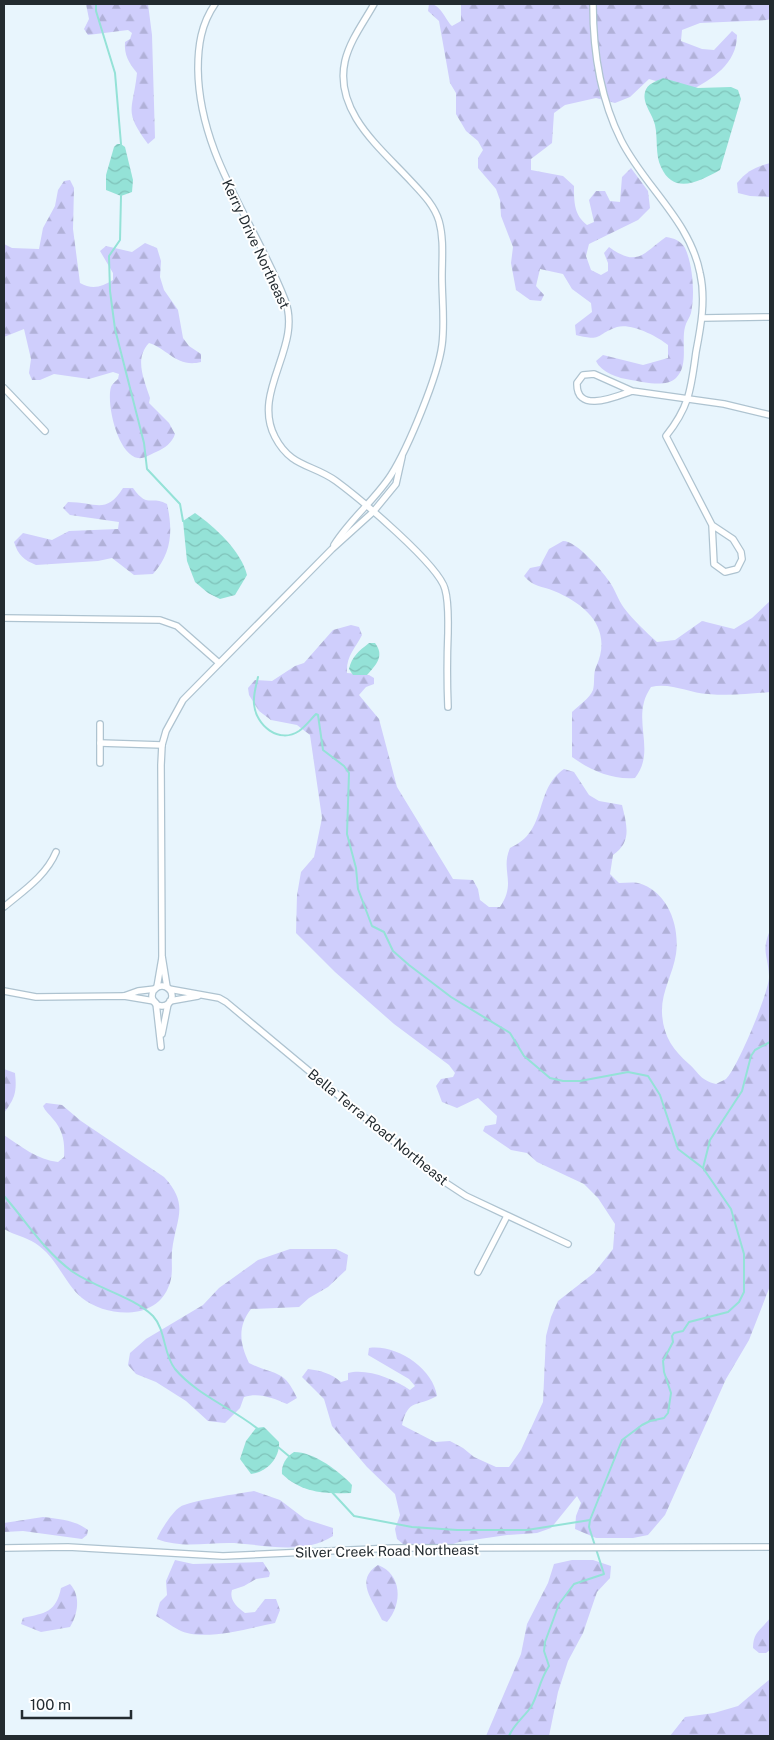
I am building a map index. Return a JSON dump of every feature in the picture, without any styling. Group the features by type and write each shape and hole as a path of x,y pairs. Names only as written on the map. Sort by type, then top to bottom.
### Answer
{"street":[{"name":"Kerry Drive Northeast","path":"215,4 203,27 198,45 200,103 206,131 215,155 288,310 289,329 268,397 270,425 280,446 292,458 302,466 335,480 367,506 428,562 444,585 448,602 448,706"},
{"path":"161,1039 172,995 168,988 162,956 162,745 166,731 183,700 332,549 373,512 396,484 402,457 441,352 442,243 439,222 433,207 368,136 354,115 345,94 345,60 354,39 374,4"},
{"path":"593,4 596,57 617,132 632,160 679,224 692,247 701,275 702,318 689,399 680,418 666,436 712,525 714,564 719,570 725,572 737,569 742,559 738,544 712,525"},
{"path":"702,318 770,317"},
{"path":"632,391 606,400 583,400 578,395 577,383 583,375 594,374 632,391 724,404 770,415"},
{"path":"4,388 45,431"},
{"path":"332,549 344,529 367,506 386,482 402,457"},
{"path":"4,618 160,620 177,626 219,663"},
{"path":"100,724 100,763"},
{"path":"100,743 162,745"},
{"path":"4,907 39,877 52,861 56,852"},
{"path":"161,1047 155,1002 152,994 156,988 162,956"},
{"path":"124,996 138,991 168,988"},
{"name":"Bella Terra Road Northeast","path":"168,988 198,996 219,998 226,1002 434,1175 507,1216 568,1244"},
{"path":"4,991 36,997 124,996 161,1005 169,1002"},
{"name":"Bella Terra Road Northeast","path":"169,1002 198,996"},
{"path":"478,1272 507,1216"},
{"name":"Silver Creek Road Northeast","path":"4,1548 68,1547 222,1556 394,1548 770,1548"}],"green space":[{"path":"86,4 148,4 152,35 155,138 148,144 132,117 132,103 137,73 128,59 125,51 125,42 130,39 132,33 128,30 88,35 84,29 89,19"},
{"path":"429,4 436,6 452,26 461,21 461,4 770,5 770,19 767,20 700,23 682,30 681,41 702,49 714,50 732,31 737,35 733,54 715,76 690,91 649,79 630,97 615,103 596,98 565,105 554,113 552,143 531,159 531,170 563,176 574,186 577,212 587,225 594,222 589,200 596,191 605,191 610,201 620,202 622,177 631,168 648,191 650,208 638,220 589,244 586,256 591,270 601,275 608,271 608,263 604,253 609,247 627,257 640,256 666,237 677,240 685,248 691,271 692,306 684,333 684,361 676,378 666,383 654,384 616,376 602,369 596,361 603,355 643,365 668,358 668,345 651,334 623,326 591,338 576,335 575,325 592,312 591,303 572,289 563,274 540,269 536,286 544,295 541,301 530,300 516,290 511,263 513,247 501,216 500,200 496,189 478,168 478,158 483,150 478,141 466,131 456,114 456,93 450,83 439,21 428,11"},
{"path":"770,163 770,197 738,193 737,183 744,175"},
{"path":"70,180 74,188 73,229 80,283 97,287 113,280 113,273 100,251 106,246 132,252 145,243 157,248 161,261 160,277 164,290 178,310 183,338 189,346 201,354 201,362 193,363 179,360 149,343 144,349 141,362 150,398 149,403 169,423 175,434 170,443 165,447 143,458 131,455 119,439 115,428 110,395 111,387 118,379 119,374 113,372 89,379 54,374 40,380 32,380 29,373 31,359 24,329 4,337 4,244 12,248 39,249 43,228 55,206 58,190 64,181"},
{"path":"123,488 133,488 146,500 167,504 170,523 169,541 164,558 153,574 134,575 112,558 98,561 36,565 25,559 17,550 14,542 23,533 52,540 69,531 118,529 119,522 70,515 63,508 68,502 106,504 111,502"},
{"path":"563,541 569,542 582,551 595,564 611,584 624,608 657,642 675,640 702,621 734,629 752,618 770,601 770,692 716,695 665,686 651,687 645,698 642,712 643,760 641,769 635,778 610,776 586,766 572,757 572,712 587,699 593,690 595,670 600,654 601,641 599,630 587,611 566,597 534,584 524,576 530,568 540,566 549,549"},
{"path":"351,625 359,627 362,635 349,657 347,673 369,675 374,678 374,684 366,687 359,695 379,719 397,787 453,879 473,880 478,889 480,900 489,907 500,907 505,898 508,883 507,856 510,848 522,841 531,831 548,788 554,778 564,769 574,772 589,795 599,801 622,805 626,839 619,850 613,855 610,874 619,883 638,883 648,887 657,894 670,911 674,921 677,943 676,954 662,1005 664,1029 678,1053 707,1081 716,1084 726,1079 745,1046 768,984 769,976 765,949 770,930 770,1286 749,1340 726,1379 665,1515 648,1535 633,1538 596,1538 575,1529 576,1516 581,1503 577,1496 551,1528 537,1533 507,1535 450,1545 403,1544 397,1539 395,1529 400,1515 395,1494 367,1467 332,1426 324,1399 302,1377 308,1369 326,1373 341,1382 348,1380 348,1373 372,1373 388,1378 410,1390 415,1386 409,1379 368,1355 369,1348 380,1348 401,1354 421,1367 434,1386 437,1396 411,1407 404,1416 402,1425 435,1442 450,1441 474,1457 496,1467 509,1467 521,1450 543,1402 546,1336 551,1317 558,1301 594,1273 613,1249 615,1224 598,1198 584,1184 537,1162 527,1153 511,1150 483,1131 485,1126 496,1124 497,1116 478,1098 457,1108 442,1102 436,1086 441,1079 453,1077 455,1073 449,1065 394,1024 335,972 296,933 297,895 301,872 314,857 322,818 310,735 297,725 271,720 259,711 249,695 248,688 255,680 272,681 295,666 304,663 333,630"},
{"path":"4,1069 15,1073 16,1085 13,1099 4,1113"},
{"path":"46,1103 62,1105 81,1121 164,1177 177,1196 179,1212 172,1251 171,1279 161,1299 152,1306 141,1311 116,1312 92,1304 76,1292 43,1249 31,1241 4,1229 4,1135 29,1152 51,1161 58,1162 64,1157 64,1141 61,1132 44,1108 43,1106"},
{"path":"290,1249 336,1249 348,1255 346,1270 328,1287 309,1298 299,1307 251,1309 244,1322 241,1336 249,1363 278,1374 288,1382 297,1398 287,1404 261,1395 244,1397 240,1408 225,1423 208,1421 186,1401 156,1382 136,1374 128,1365 130,1353 146,1339 203,1305 219,1288 258,1260"},
{"path":"254,1491 280,1500 305,1519 333,1528 333,1536 322,1542 297,1547 272,1547 234,1543 176,1544 157,1539 167,1522 180,1507 204,1500"},
{"path":"43,1517 67,1520 78,1524 88,1530 87,1535 82,1539 23,1531 4,1532 4,1523"},
{"path":"175,1560 193,1564 263,1562 270,1573 269,1577 256,1579 232,1590 231,1594 237,1606 245,1613 255,1612 265,1599 276,1599 280,1610 275,1623 240,1631 200,1635 179,1630 156,1616 160,1602 167,1595 166,1581"},
{"path":"572,1560 593,1560 611,1566 610,1578 597,1592 583,1633 568,1661 558,1692 549,1736 486,1736 521,1654 527,1624 548,1583 554,1564"},
{"path":"378,1565 392,1575 398,1590 396,1607 387,1622 382,1620 370,1598 366,1584 367,1577"},
{"path":"70,1584 76,1594 77,1605 70,1627 41,1632 21,1624 23,1618 44,1613 53,1607 61,1588"},
{"path":"770,1618 770,1650 766,1653 759,1653 753,1648 754,1638"},
{"path":"770,1679 770,1736 670,1736 685,1717 714,1713 738,1706"}],"water":[{"path":"663,78 698,88 731,87 738,90 741,99 720,170 696,182 680,184 673,181 666,176 659,162 655,125 644,96 652,83"},
{"path":"117,144 125,147 133,180 132,192 121,196 106,190 106,175 114,147"},
{"path":"195,513 226,540 244,566 247,575 235,595 220,599 208,593 195,582 187,561 183,521"},
{"path":"369,643 375,643 378,648 378,660 367,675 353,675 349,669 354,657"},
{"path":"264,1427 279,1442 279,1448 275,1459 267,1467 251,1474 240,1459 246,1441 256,1428"},
{"path":"294,1452 310,1455 333,1468 352,1485 351,1493 314,1491 306,1489 290,1480 282,1474 282,1467 286,1459"}],"waterway":[{"path":"96,4 96,11 115,73 121,144"},
{"path":"121,196 120,240 109,256 110,291 115,329 144,443 147,469 180,504 183,521"},
{"path":"258,677 254,704 259,719 264,726 276,734 291,734 299,731 316,714 318,715 323,750 344,766 349,773 347,834 356,868 358,889 372,926 384,932 393,951 451,997 510,1033 524,1056 550,1078 563,1081 580,1081 628,1072 648,1076 660,1095 678,1149 703,1168"},
{"path":"509,1736 516,1724 531,1707 549,1666 544,1651 545,1642 559,1604 574,1584 604,1574 589,1527 590,1520 622,1440 642,1425 664,1418 668,1413 671,1393 664,1372 663,1361 673,1342 672,1336 674,1333 683,1331 689,1322 728,1312 739,1302 744,1292 744,1254 731,1209 703,1168 710,1140 742,1091 751,1056 755,1050 770,1042"},
{"path":"4,1196 44,1246 63,1264 83,1278 135,1303 153,1316 160,1328 171,1363 184,1378 204,1394 258,1429"},
{"path":"278,1447 290,1457"},
{"path":"330,1490 354,1516 412,1527 457,1530 527,1530 590,1520"}]}
